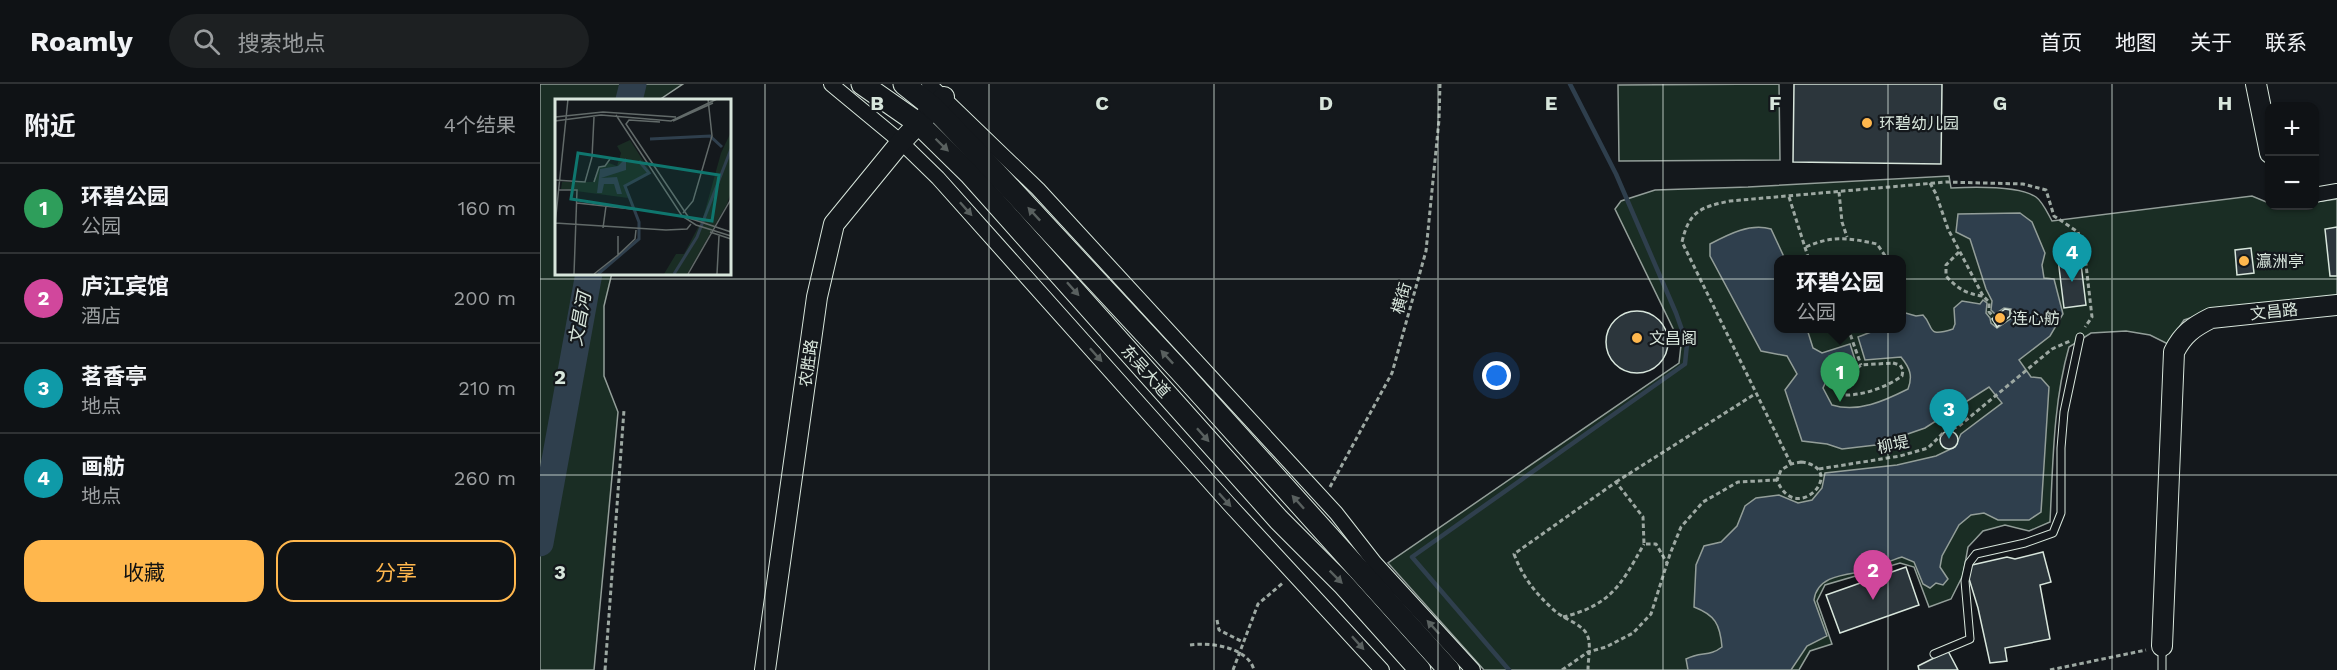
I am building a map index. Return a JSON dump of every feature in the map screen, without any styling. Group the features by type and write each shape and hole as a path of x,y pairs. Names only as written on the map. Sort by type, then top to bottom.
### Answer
{"main road":[{"name":"东吴大道","path":"862,84 918,123 970,174 1279,520 1343,584 1420,670"},
{"name":"东吴大道","path":"904,84 939,102 1449,670"}],"street":[{"path":"831,84 901,142 938,178 1229,504 1382,670"},
{"path":"928,84 939,102 1038,189 1323,500 1375,563 1473,670"},
{"path":"2256,84 2265,128"},
{"name":"农胜路","path":"765,670 817,297 834,224 901,142 939,102"},
{"path":"2319,194 2337,191"},
{"name":"文昌路","path":"2162,646 2174,352 2181,338 2194,326 2211,318 2337,305"}],"lane":[{"path":"1934,654 1970,639 1965,581 1966,569 1976,554 2025,543 2053,533 2061,513 2061,448 2064,412 2080,337"},
{"path":"2162,646 2162,670"}],"path":[{"name":"横街","path":"1323,500 1392,373 1426,251 1439,120 1440,84"},
{"path":"1791,464 1682,242 1692,215 1710,205 1731,201 1946,182 2023,184 2046,190 2055,216 2078,232 2085,256 2092,317 2080,337"},
{"path":"1930,183 1960,252 1983,296 1989,302 1989,312 1994,317"},
{"path":"1839,192 1842,222 1847,237"},
{"path":"1789,196 1808,255"},
{"path":"1806,247 1832,238 1847,237 1877,244 1885,255"},
{"path":"1960,252 1946,265 1946,276 1957,288 1973,295 1983,296"},
{"path":"1850,333 1861,365"},
{"name":"柳堤","path":"1819,469 1900,456 1928,448 1943,433 1959,426 2052,349 2080,337"},
{"path":"1893,363 1900,365 1903,370 1902,376 1887,385 1843,395 1838,390 1840,381 1861,365 1893,363"},
{"path":"1588,670 1589,638 1582,627 1563,618 1530,586 1514,554 1616,482 1755,394"},
{"path":"605,670 624,410"},
{"path":"1812,463 1819,469 1820,483 1810,497 1800,499 1791,497 1780,488 1777,480 1781,470 1791,464 1812,463"},
{"path":"1562,670 1588,652 1606,647 1633,633 1651,614 1681,527 1703,502 1738,482 1777,480"},
{"path":"1563,618 1581,613 1602,602 1623,581 1644,544 1643,517 1616,482"},
{"path":"1644,544 1656,544 1667,563"},
{"path":"1233,670 1258,604 1295,574"},
{"path":"1216,620 1219,630 1243,642"},
{"path":"1190,645 1209,644 1239,653 1246,656 1254,670"},
{"path":"2050,670 2162,646"}],"green space":[{"path":"540,84 683,84 660,99 555,99 555,274 612,274 604,306 604,376 618,412 594,670 540,670"},
{"path":"1779,84 1780,160 1619,161 1618,85"},
{"path":"1949,176 1951,188 1995,188 2028,193 2041,202 2052,221 2252,196 2265,201 2265,210 2319,210 2319,201 2337,199 2337,297 2209,312 2184,320 2168,344 2150,335 2126,331 2091,333 2069,347 2057,412 2050,522 2029,531 2005,525 1983,531 1968,547 1963,575 1951,599 1929,607 1914,567 1900,563 1825,585 1817,601 1832,644 1810,651 1799,670 1484,670 1388,563 1679,363 1681,345 1615,209 1621,201 1655,190"}],"water":[{"path":"2020,213 2032,222 2045,253 2042,265 2044,278 2054,279 2063,314 2050,336 2019,360 2031,377 2041,378 2049,387 2041,512 2029,520 1998,520 1984,513 1971,515 1959,525 1942,556 1940,567 1948,579 1943,585 1936,583 1930,588 1923,584 1914,562 1902,557 1865,571 1831,578 1820,586 1814,600 1827,636 1807,646 1791,670 1688,670 1686,659 1713,652 1722,647 1720,632 1715,621 1707,613 1694,607 1696,565 1704,546 1721,542 1737,526 1745,506 1756,498 1779,495 1798,503 1812,500 1822,488 1825,473 1897,465 1936,456 1955,447 1961,434 2002,403 1989,387 1925,428 1876,445 1842,449 1827,444 1802,441 1785,390 1797,374 1787,356 1761,351 1710,256 1710,244 1747,228 1771,229 1783,255 1774,255 1774,333 1808,333 1813,348 1822,353 1850,344 1856,363 1853,368 1828,377 1823,388 1832,405 1861,407 1908,389 1910,376 1901,357 1865,360 1858,337 1868,333 1906,333 1906,313 1923,315 1934,332 1953,329 1954,308 1962,301 1980,304 1983,300 1987,303 1986,313 1991,323 1997,328 2012,318 2011,309 2004,308 1995,314 1991,310 1992,301 1970,239 1956,232 1958,214"}],"building":[{"name":"环碧幼儿园","path":"1794,84 1942,84 1941,164 1793,162"},
{"path":"2337,227 2337,276 2330,276 2325,229"},
{"name":"瀛洲亭","path":"2251,248 2254,273 2237,275 2235,250"},
{"path":"2080,256 2086,305 2064,308 2058,259"},
{"name":"连心舫","path":"2005,309 2010,310 2010,316 1997,327 1992,319"},
{"name":"文昌阁","path":"1637,311 1654,316 1659,320 1663,325 1668,342 1663,359 1659,364 1654,368 1637,373 1620,368 1615,364 1611,359 1606,342 1611,325 1615,320 1620,316"},
{"path":"1949,431 1955,434 1958,440 1955,446 1949,449 1943,446 1940,440 1943,434"},
{"path":"2043,552 2051,582 2040,585 2050,639 2005,648 2007,661 1990,663 1978,608 1967,572 1972,565 2007,557 2015,559"},
{"path":"1906,567 1919,605 1840,633 1826,595"},
{"path":"1948,651 1958,670 1919,670 1918,666"}],"waterway":[{"name":"文昌河","path":"629,99 633,84"},
{"path":"1509,670 1412,557 1685,364 1687,344 1676,313 1616,174 1570,84"},
{"name":"文昌河","path":"540,543 589,274"}],"place":[{"name":"环碧幼儿园","path":"1867,123"},
{"name":"瀛洲亭","path":"2244,261"},
{"name":"画舫","path":"2072,282"},
{"name":"连心舫","path":"2000,318"},
{"name":"文昌阁","path":"1637,338"},
{"name":"环碧公园","path":"1840,402"},
{"name":"茗香亭","path":"1949,439"},
{"name":"庐江宾馆","path":"1873,600"}]}
